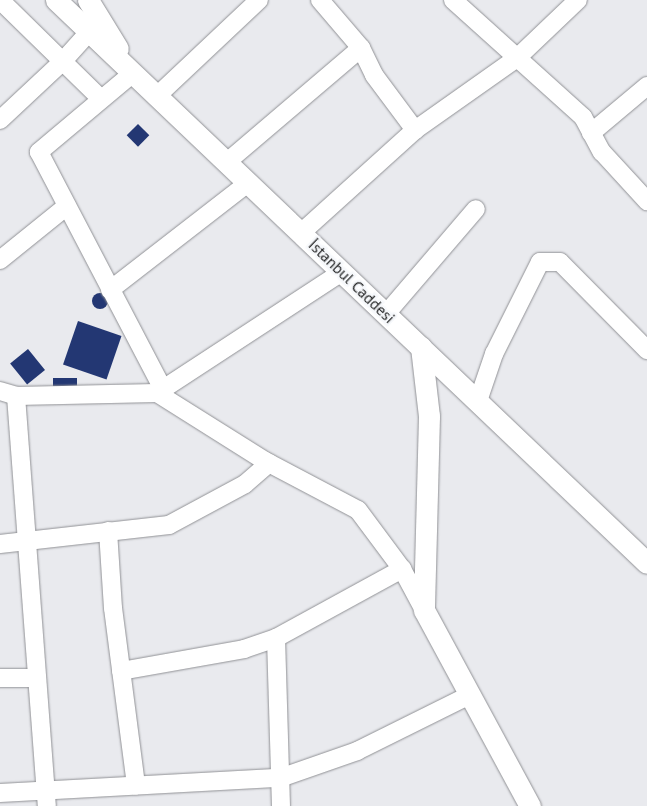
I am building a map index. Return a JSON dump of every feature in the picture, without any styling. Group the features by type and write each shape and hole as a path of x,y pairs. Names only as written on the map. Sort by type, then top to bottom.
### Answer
{"street":[{"path":"0,0 101,99"},
{"name":"İstanbul Caddesi","path":"56,0 647,563"},
{"path":"157,96 259,0"},
{"path":"320,0 361,48 374,75 414,130"},
{"path":"452,0 582,117 602,152 647,201"},
{"path":"301,233 414,130 517,58 578,0"},
{"path":"96,3 132,72 39,152 160,391 269,463 358,510 402,569 530,806"},
{"path":"0,120 63,62 89,32"},
{"path":"227,162 361,48"},
{"path":"591,133 647,86"},
{"path":"110,290 248,183"},
{"path":"0,260 67,206"},
{"path":"386,314 476,209"},
{"path":"478,401 494,354 540,262 560,262 647,350"},
{"path":"46,798 27,541 8,401 160,391 342,272"},
{"path":"421,347 429,416 424,610"},
{"path":"0,544 169,525 246,484 269,463"},
{"path":"108,531 121,671 136,786"},
{"path":"121,671 244,649 276,638 402,569"},
{"path":"276,638 281,806"},
{"path":"0,678 37,678"},
{"path":"0,793 46,798 136,786 280,778 357,751 470,695"}],"building":[{"path":"138,124 149,135 138,147 127,135"},
{"path":"100,293 106,295 108,301 106,307 100,309 94,307 92,301 94,295"},
{"path":"78,321 121,336 107,379 63,364"},
{"path":"28,349 45,370 27,384 10,363"},
{"path":"53,378 77,378 77,388 53,388"}]}
